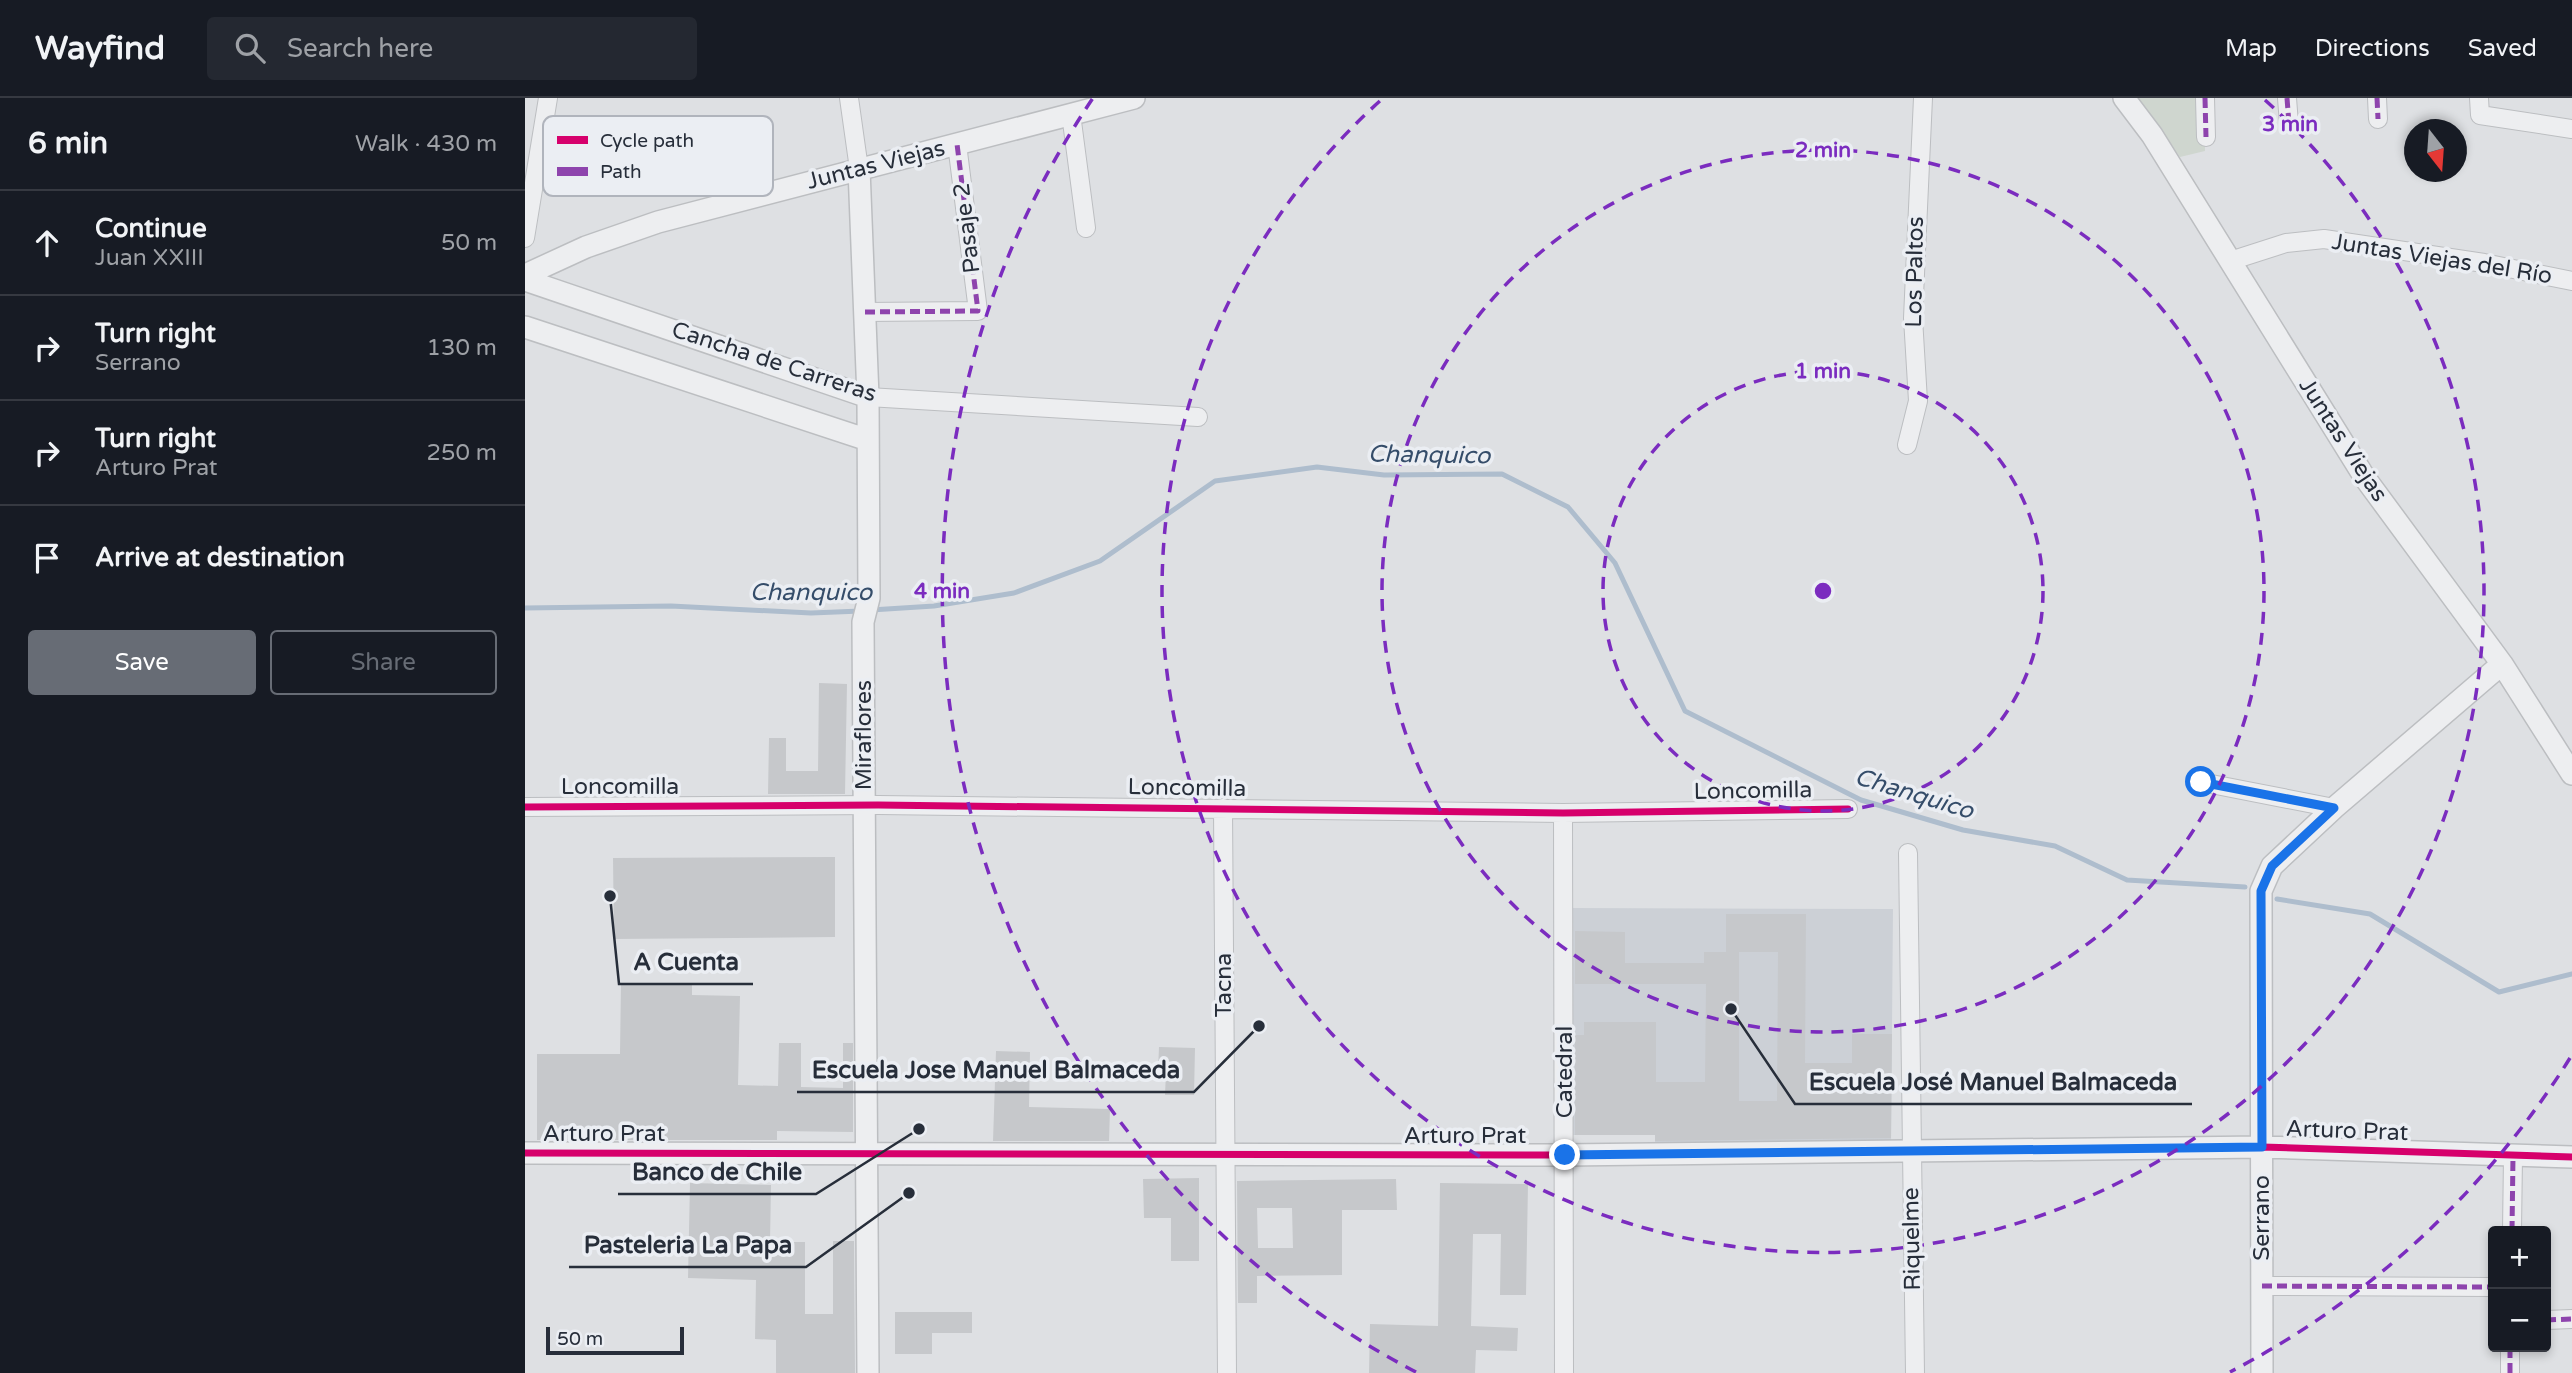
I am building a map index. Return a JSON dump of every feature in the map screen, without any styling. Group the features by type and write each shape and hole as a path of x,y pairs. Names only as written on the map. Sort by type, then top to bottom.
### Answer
{"street":[{"path":"545,116 548,98"},
{"name":"Miraflores","path":"849,98 859,169 868,397 869,598 863,622 868,1373"},
{"name":"Los Paltos","path":"1907,445 1917,401 1913,318 1923,98"},
{"name":"Juntas Viejas","path":"2124,98 2152,135 2365,478 2502,664 2572,774"},
{"path":"2205,98 2206,137"},
{"path":"2287,98 2289,124"},
{"path":"2377,98 2378,119"},
{"path":"2479,98 2480,114 2572,129"},
{"name":"Juntas Viejas","path":"773,192 1127,99"},
{"path":"1071,114 1086,228"},
{"path":"525,238 543,128"},
{"name":"Pasaje 2","path":"865,312 978,311 957,144"},
{"name":"Juntas Viejas","path":"525,277 586,247 658,222 757,196"},
{"name":"Juntas Viejas del Río","path":"2230,261 2286,243 2324,239 2484,263 2572,281"},
{"name":"Cancha de Carreras","path":"525,277 868,397 1198,416"},
{"name":"Cancha de Carreras","path":"525,327 868,440"},
{"name":"Serrano","path":"2262,1373 2261,891 2272,866 2334,808 2502,664"},
{"path":"2201,782 2334,808"},
{"name":"Loncomilla","path":"525,807 865,805 1563,813 1848,809"},
{"name":"Tacna","path":"1223,808 1227,1373"},
{"name":"Catedral","path":"1563,813 1564,1373"},
{"name":"Riquelme","path":"1908,853 1915,1373"},
{"name":"Arturo Prat","path":"525,1153 1565,1155 2262,1147 2572,1157"},
{"path":"2512,1226 2513,1156"},
{"path":"2262,1286 2488,1287"},
{"path":"2551,1320 2572,1320"},
{"path":"2510,1352 2510,1373"}],"shaded area":[{"path":"2136,98 2204,98 2205,151 2180,157"},
{"path":"1571,908 1893,909 1891,1147 1655,1146 1655,1135 1570,1135"}],"building":[{"path":"819,683 847,684 845,794 768,794 769,738 786,738 786,771 818,771"},
{"path":"835,857 835,937 614,939 613,858"},
{"path":"1726,914 1806,914 1805,1063 1852,1063 1852,1034 1892,1034 1891,1138 1655,1141 1655,1135 1575,1135 1575,1035 1584,1035 1584,1022 1656,1022 1656,1082 1705,1082 1706,984 1575,984 1575,931 1625,932 1625,963 1704,963 1704,952 1726,952","holes":["1739,952 1778,952 1777,1101 1739,1101"]},
{"path":"621,983 692,983 692,995 740,996 738,1085 778,1086 779,1043 801,1043 801,1087 843,1088 843,1043 853,1043 853,1132 777,1131 777,1140 537,1140 537,1054 620,1054"},
{"path":"1159,1047 1195,1048 1194,1095 1165,1095 1166,1072 1158,1071"},
{"path":"996,1051 1030,1052 1029,1107 1110,1109 1109,1141 993,1141"},
{"path":"1199,1178 1199,1261 1171,1261 1171,1218 1144,1218 1143,1179"},
{"path":"1396,1179 1397,1210 1342,1210 1342,1275 1257,1276 1257,1303 1238,1303 1237,1181","holes":["1257,1208 1292,1208 1293,1248 1258,1248"]},
{"path":"690,1183 771,1185 770,1242 805,1242 805,1314 833,1314 833,1241 854,1241 855,1373 776,1373 776,1340 755,1339 756,1280 688,1278"},
{"path":"1440,1183 1528,1184 1526,1295 1500,1295 1501,1234 1473,1234 1471,1326 1518,1328 1517,1351 1476,1350 1475,1373 1369,1373 1370,1324 1438,1326"},
{"path":"895,1312 972,1312 972,1333 932,1333 932,1354 895,1354"}],"waterway":[{"name":"Chanquico","path":"871,610 934,606 1014,593 1100,561 1215,481 1317,467 1384,475 1502,474 1568,507 1615,563 1685,711 1861,800 1963,830 2055,846 2127,880 2245,887"},
{"name":"Chanquico","path":"525,608 671,606 811,613 861,611"},
{"path":"2277,899 2370,914 2499,992 2572,974"}],"marked path":[{"path":"2205,98 2206,137"},
{"path":"2287,98 2289,124"},
{"path":"2377,98 2378,119"},
{"path":"865,312 978,311 957,144"},
{"path":"2201,782 2334,808"},
{"path":"2512,1226 2513,1156"},
{"path":"2262,1286 2488,1287"},
{"path":"2551,1320 2572,1319"},
{"path":"2510,1352 2510,1373"}],"cycle path":[{"path":"525,807 878,805 1563,813 1848,809"},
{"path":"525,1153 1565,1155 2262,1147 2572,1157"}],"place":[{"name":"A Cuenta","path":"610,896"},
{"name":"Escuela José Manuel Balmaceda","path":"1731,1009"},
{"name":"Escuela Jose Manuel Balmaceda","path":"1259,1026"},
{"name":"Banco de Chile","path":"919,1129"},
{"name":"Pasteleria La Papa","path":"909,1193"}],"route":[{"path":"1565,1155 2262,1147 2259,930 2261,891 2272,866 2334,808 2201,782"}]}
